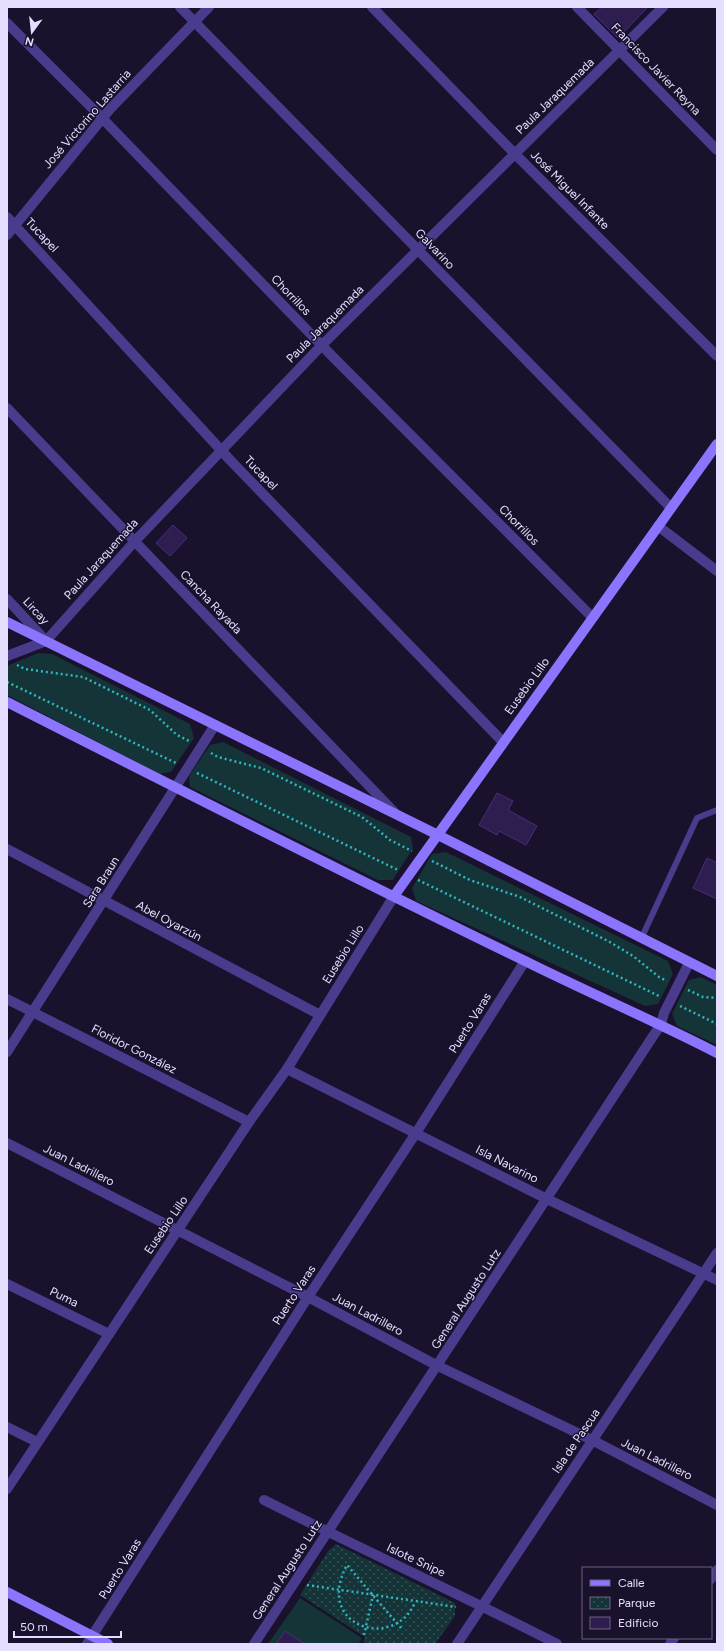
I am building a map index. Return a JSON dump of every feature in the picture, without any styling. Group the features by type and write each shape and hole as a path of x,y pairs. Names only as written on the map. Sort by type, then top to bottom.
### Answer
{"main road":[{"name":"Eusebio Lillo","path":"394,896 717,444"},
{"path":"7,622 396,814 641,939 717,976"},
{"path":"7,702 175,788 525,961 661,1024 717,1053"},
{"path":"7,1592 90,1640 108,1644"}],"street":[{"name":"Galvarino","path":"180,7 671,508"},
{"name":"José Victorino Lastarria","path":"7,235 102,118 209,7"},
{"name":"José Miguel Infante","path":"372,7 514,153 717,356"},
{"name":"Francisco Javier Reyna","path":"577,7 717,150"},
{"name":"Paula Jaraquemada","path":"10,660 46,641 134,541 322,346 514,153 620,51 663,7"},
{"name":"Chorrillos","path":"7,23 102,118 322,346 592,618"},
{"name":"Tucapel","path":"7,217 221,450 503,742"},
{"name":"Cancha Rayada","path":"7,408 396,814"},
{"path":"658,526 717,571"},
{"name":"Lircay","path":"7,599 46,641"},
{"name":"Sara Braun","path":"7,1052 104,901 186,768 215,725"},
{"name":"Abel Oyarzún","path":"7,849 320,1016"},
{"name":"Eusebio Lillo","path":"7,1489 249,1122 287,1068 394,896"},
{"name":"Puerto Varas","path":"90,1640 308,1297 416,1133 525,961"},
{"name":"General Augusto Lutz","path":"254,1644 438,1366 661,1024 669,1001 689,963"},
{"name":"Floridor González","path":"7,999 249,1122"},
{"name":"Isla Navarino","path":"287,1068 547,1199 717,1280"},
{"name":"Juan Ladrillero","path":"7,1143 308,1297 438,1366 592,1440 717,1505"},
{"name":"Isla de Pascua","path":"457,1644 717,1253"},
{"name":"Puma","path":"7,1284 109,1334"},
{"path":"7,1427 37,1442"},
{"name":"Islote Snipe","path":"264,1500 557,1644"}],"lane":[{"path":"641,939 697,818 717,810"}],"path":[{"path":"10,660 25,669 82,677 150,710 177,735 218,757 261,768 362,817 390,840 470,880 520,897 608,941 633,956 659,977 703,997 717,998"},
{"path":"7,682 717,1024"},
{"path":"347,1621 340,1605 338,1590 342,1574 347,1565 400,1629 404,1624"},
{"path":"294,1583 451,1608 459,1607"},
{"path":"359,1632 365,1635 373,1595"},
{"path":"408,1620 415,1602"}],"green space":[{"path":"38,653 52,654 190,724 194,738 171,772 159,774 7,695 7,666"},
{"path":"223,742 411,837 413,848 393,880 378,880 190,787 189,776 210,745"},
{"path":"446,852 668,961 673,974 658,1004 645,1006 416,901 412,888 432,854"},
{"path":"701,977 717,985 717,1045 677,1026 672,1014 689,980"},
{"path":"336,1544 455,1603 455,1616 435,1644 367,1644 363,1642 365,1637 300,1595 328,1551"},
{"path":"300,1598 362,1638 359,1642 363,1644 268,1644"}],"building":[{"path":"602,7 648,7 618,38 594,14"},
{"path":"173,525 187,538 170,556 156,543"},
{"path":"497,793 513,801 508,810 537,826 526,845 499,831 497,835 479,825"},
{"path":"707,858 717,863 717,899 693,888"},
{"path":"285,1631 305,1644 276,1644"}]}
